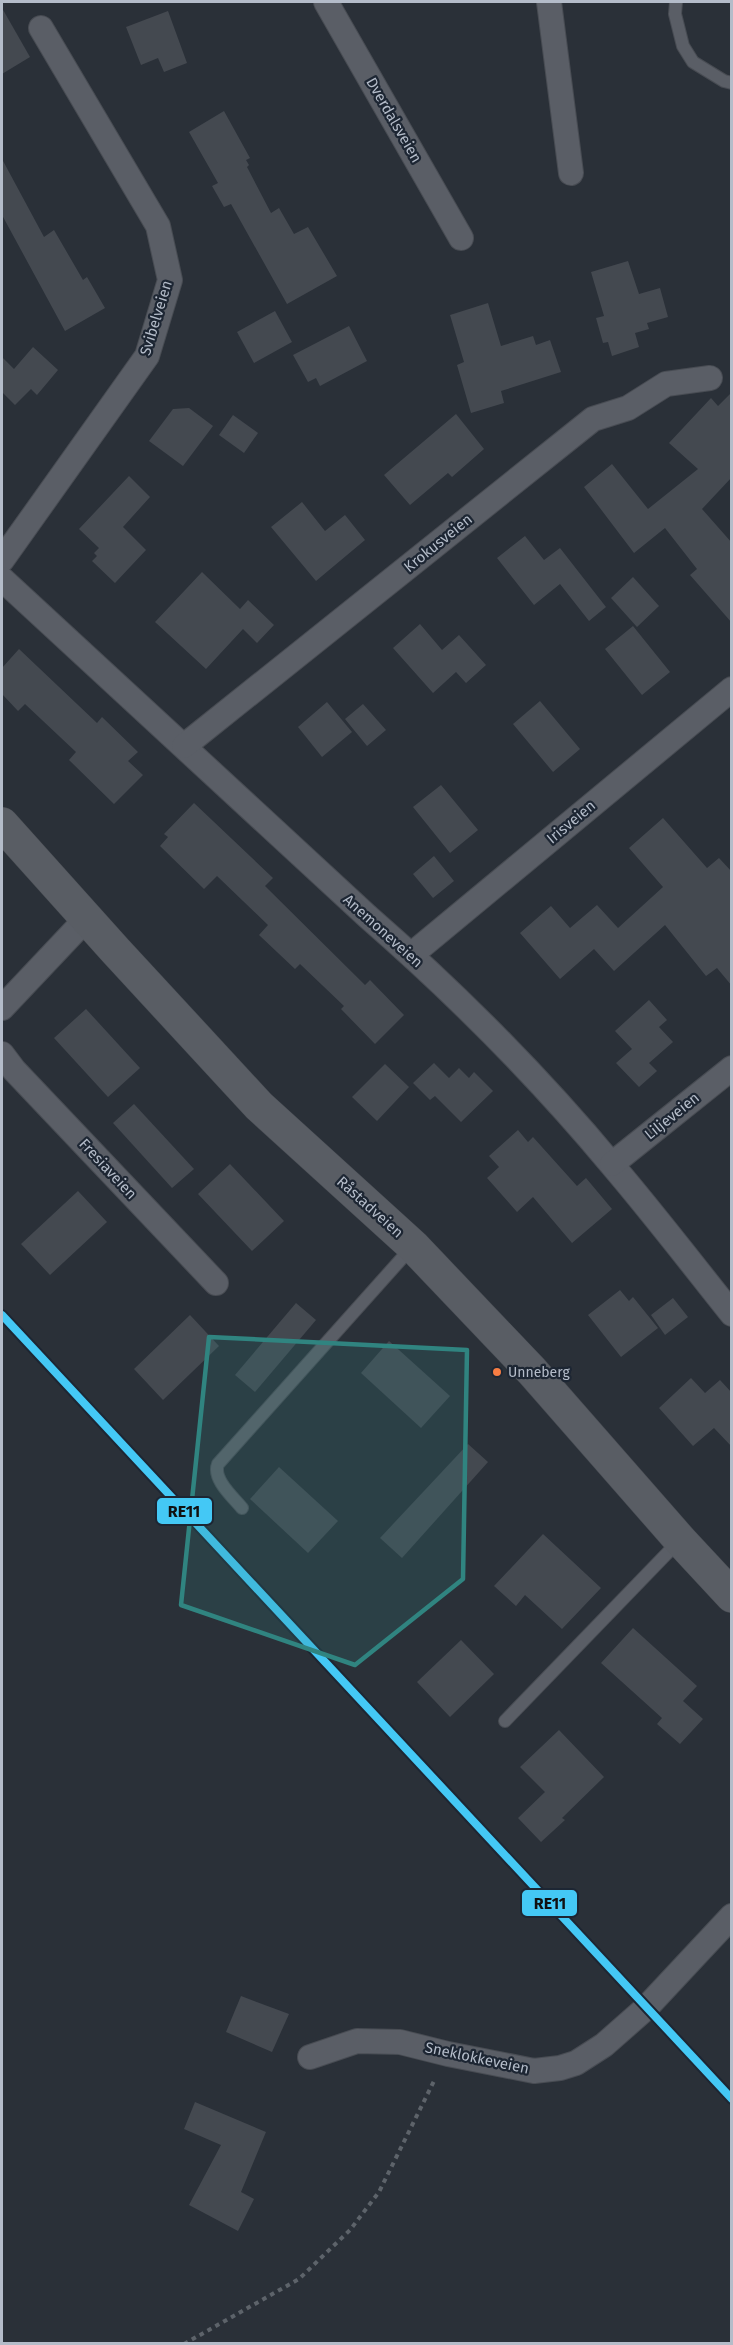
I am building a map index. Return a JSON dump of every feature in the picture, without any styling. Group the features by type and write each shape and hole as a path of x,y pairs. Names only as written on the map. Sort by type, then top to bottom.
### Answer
{"main road":[{"name":"Råstadveien","path":"2,824 259,1106 413,1246 532,1371 732,1596"}],"street":[{"name":"Dverdalsveien","path":"326,2 461,238"},
{"path":"549,2 571,173"},
{"name":"Svibelveien","path":"2,560 147,356 170,280 158,226 41,28"},
{"name":"Krokusveien","path":"184,746 593,419 628,408 666,384 710,378"},
{"name":"Anemoneveien","path":"2,579 411,955 523,1065 612,1164 732,1314"},
{"name":"Irisveien","path":"411,955 732,689"},
{"path":"2,1008 87,918"},
{"name":"Fresiaveien","path":"2,1054 14,1070 216,1284"},
{"name":"Liljeveien","path":"612,1164 732,1068"},
{"name":"Sneklokkeveien","path":"310,2057 357,2040 400,2042 534,2071 560,2068 576,2062 604,2045 646,2008 732,1916"}],"lane":[{"path":"676,2 675,14 683,46 693,62 724,81 732,83"},
{"path":"242,1508 220,1482 216,1473 218,1464 413,1246"},
{"path":"505,1721 680,1540"}],"path":[{"path":"183,2343 299,2279 350,2230 379,2192 448,2054"}],"highlighted area":[{"path":"209,1337 467,1350 463,1579 355,1665 181,1605"}],"building":[{"path":"2,8 30,57 2,74"},
{"path":"168,11 187,63 164,72 158,58 141,65 126,27"},
{"path":"224,111 250,158 246,160 249,165 247,167 271,213 279,208 294,234 308,227 337,276 287,304 231,204 224,207 212,186 218,183 189,132"},
{"path":"2,159 44,237 54,230 83,280 87,277 105,308 65,331 2,215"},
{"path":"628,261 639,294 660,288 668,317 647,323 649,329 635,333 639,347 612,356 608,342 603,343 596,318 604,316 591,272"},
{"path":"488,303 501,346 533,336 536,345 550,340 561,372 501,391 504,403 471,413 457,365 464,362 450,315"},
{"path":"275,311 292,342 254,363 237,332"},
{"path":"349,326 367,361 320,386 316,378 308,382 293,355"},
{"path":"33,347 58,370 37,395 31,389 15,405 2,392 2,357 14,369"},
{"path":"732,392 732,477 702,509 732,543 732,623 690,575 697,569 665,528 634,553 584,487 612,464 648,509 698,469 669,443 711,398 718,406"},
{"path":"189,408 213,426 183,466 149,441 173,409"},
{"path":"456,414 484,449 452,477 448,473 410,505 384,475"},
{"path":"233,415 258,433 244,453 219,435"},
{"path":"129,476 150,497 123,527 146,550 115,583 92,561 97,556 94,553 99,548 79,529"},
{"path":"302,502 325,531 345,515 365,540 316,581 271,527"},
{"path":"525,536 544,560 560,548 606,607 589,621 560,584 534,605 497,558"},
{"path":"202,572 240,609 248,600 274,625 257,643 243,629 206,669 155,622"},
{"path":"633,577 659,606 637,627 611,598"},
{"path":"420,624 442,650 459,635 486,665 466,683 456,672 433,693 393,648"},
{"path":"633,626 670,672 642,695 605,649"},
{"path":"19,649 97,723 102,717 138,752 128,761 143,775 114,804 69,760 76,752 25,704 18,711 2,694 2,668"},
{"path":"540,701 580,749 553,772 513,724"},
{"path":"327,702 352,732 322,757 298,727"},
{"path":"363,704 386,730 367,746 345,719"},
{"path":"441,785 478,830 450,853 413,807"},
{"path":"194,803 273,878 265,886 365,985 370,980 404,1015 375,1044 341,1009 344,1006 300,964 295,969 259,935 268,925 217,876 204,889 160,846 168,837 164,834"},
{"path":"663,818 707,868 719,858 732,872 732,986 717,968 706,976 665,925 614,971 594,949 560,979 520,933 551,906 570,928 597,905 618,928 663,887 629,848"},
{"path":"434,856 454,881 433,898 413,874"},
{"path":"649,1000 667,1020 659,1027 673,1042 649,1063 657,1071 639,1087 616,1063 632,1049 615,1031"},
{"path":"86,1009 140,1068 108,1097 54,1038"},
{"path":"434,1063 449,1078 459,1068 469,1078 474,1072 493,1091 461,1122 435,1096 430,1100 413,1083"},
{"path":"385,1064 409,1087 377,1121 352,1097"},
{"path":"134,1104 194,1169 172,1188 113,1123"},
{"path":"518,1130 528,1142 533,1137 577,1186 586,1178 612,1209 572,1243 533,1197 517,1212 487,1178 499,1167 489,1156"},
{"path":"230,1164 284,1221 252,1251 198,1194"},
{"path":"78,1191 107,1222 50,1275 21,1244"},
{"path":"620,1290 629,1301 633,1297 658,1328 621,1357 588,1315"},
{"path":"673,1298 688,1317 665,1335 651,1315"},
{"path":"296,1303 316,1320 255,1392 235,1375"},
{"path":"190,1315 219,1346 163,1400 134,1369"},
{"path":"389,1341 450,1396 421,1428 361,1373"},
{"path":"691,1378 705,1393 720,1380 732,1393 732,1447 714,1428 693,1446 659,1408"},
{"path":"468,1444 488,1462 402,1558 380,1538"},
{"path":"279,1467 338,1521 308,1553 250,1499"},
{"path":"543,1534 601,1588 562,1629 525,1595 516,1606 494,1586"},
{"path":"633,1628 697,1686 683,1701 703,1719 680,1744 657,1724 662,1718 601,1663"},
{"path":"461,1640 494,1674 450,1717 417,1682"},
{"path":"559,1730 604,1777 562,1818 565,1820 541,1842 518,1818 545,1792 520,1767"},
{"path":"241,1996 289,2014 272,2052 226,2032"},
{"path":"195,2102 266,2132 241,2192 254,2199 238,2231 189,2205 221,2145 184,2129"}],"transit line":[{"name":"RE11","path":"2,1315 732,2099"}],"place":[{"name":"Unneberg","path":"497,1372"}]}
